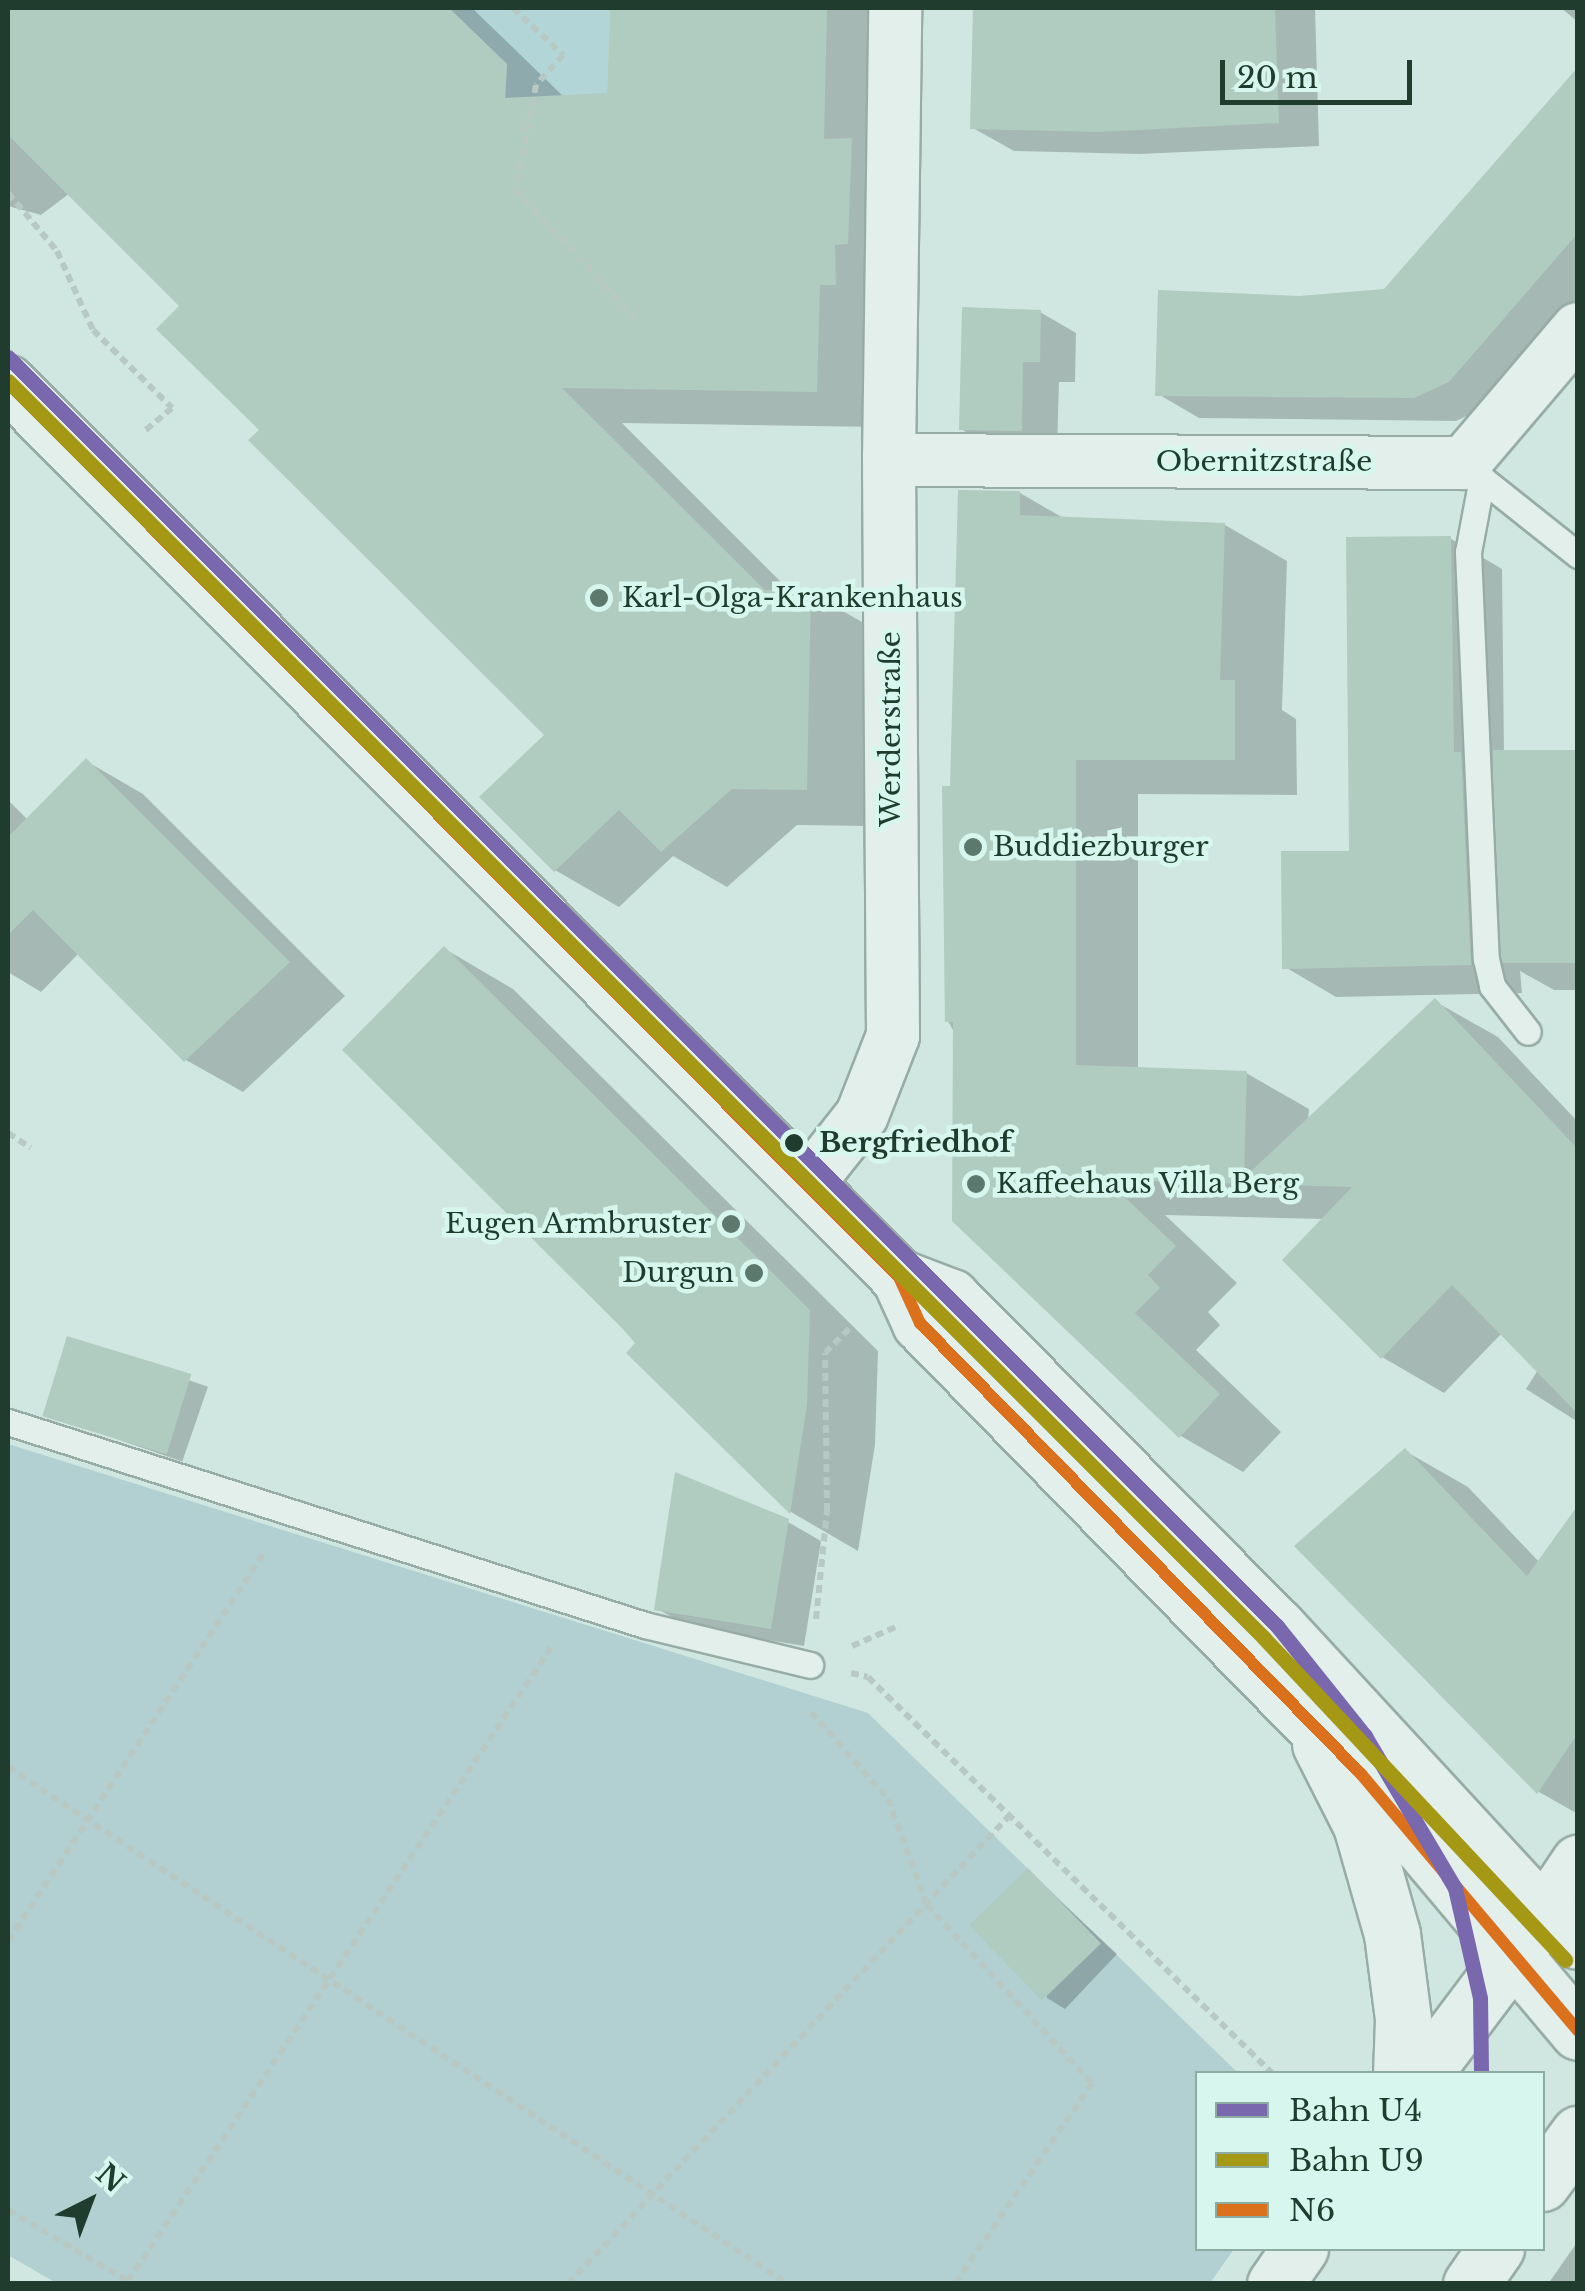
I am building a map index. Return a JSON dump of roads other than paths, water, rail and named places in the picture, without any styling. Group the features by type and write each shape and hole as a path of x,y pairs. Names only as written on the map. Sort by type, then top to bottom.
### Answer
{"main road":[{"path":"8,383 899,1277 920,1324 1293,1705 1446,1870 1545,1936"},
{"path":"899,1277 951,1297 1277,1626 1545,1936 1578,2032"},
{"path":"1293,1705 1345,1786 1373,1859 1394,1951 1401,2071"},
{"path":"1425,2071 1545,1936"},
{"path":"1545,2179 1578,2134"},
{"path":"1276,2284 1298,2251"}],"street":[{"name":"Werderstraße","path":"806,1186 862,1115 893,1036 889,460 895,8"},
{"path":"1473,471 1578,328"},
{"name":"Obernitzstraße","path":"889,460 1473,471"},
{"path":"1545,1936 1578,1862"}],"lane":[{"path":"1473,471 1578,555"},
{"path":"1473,471 1468,552 1486,959 1492,986 1528,1032"},
{"path":"8,1422 645,1625 810,1665"}],"rail line":[{"name":"U4","path":"8,357 1277,1626 1365,1736 1455,1888 1480,1998 1481,2071"},
{"name":"U9","path":"8,381 1264,1638 1565,1960"}],"place":[{"name":"Karl-Olga-Krankenhaus","path":"599,598"},
{"name":"Buddiezburger","path":"973,847"},
{"name":"Bergfriedhof","path":"794,1143"},
{"name":"Kaffeehaus Villa Berg","path":"976,1184"},
{"name":"Eugen Armbruster","path":"731,1224"},
{"name":"Durgun","path":"754,1273"}]}
